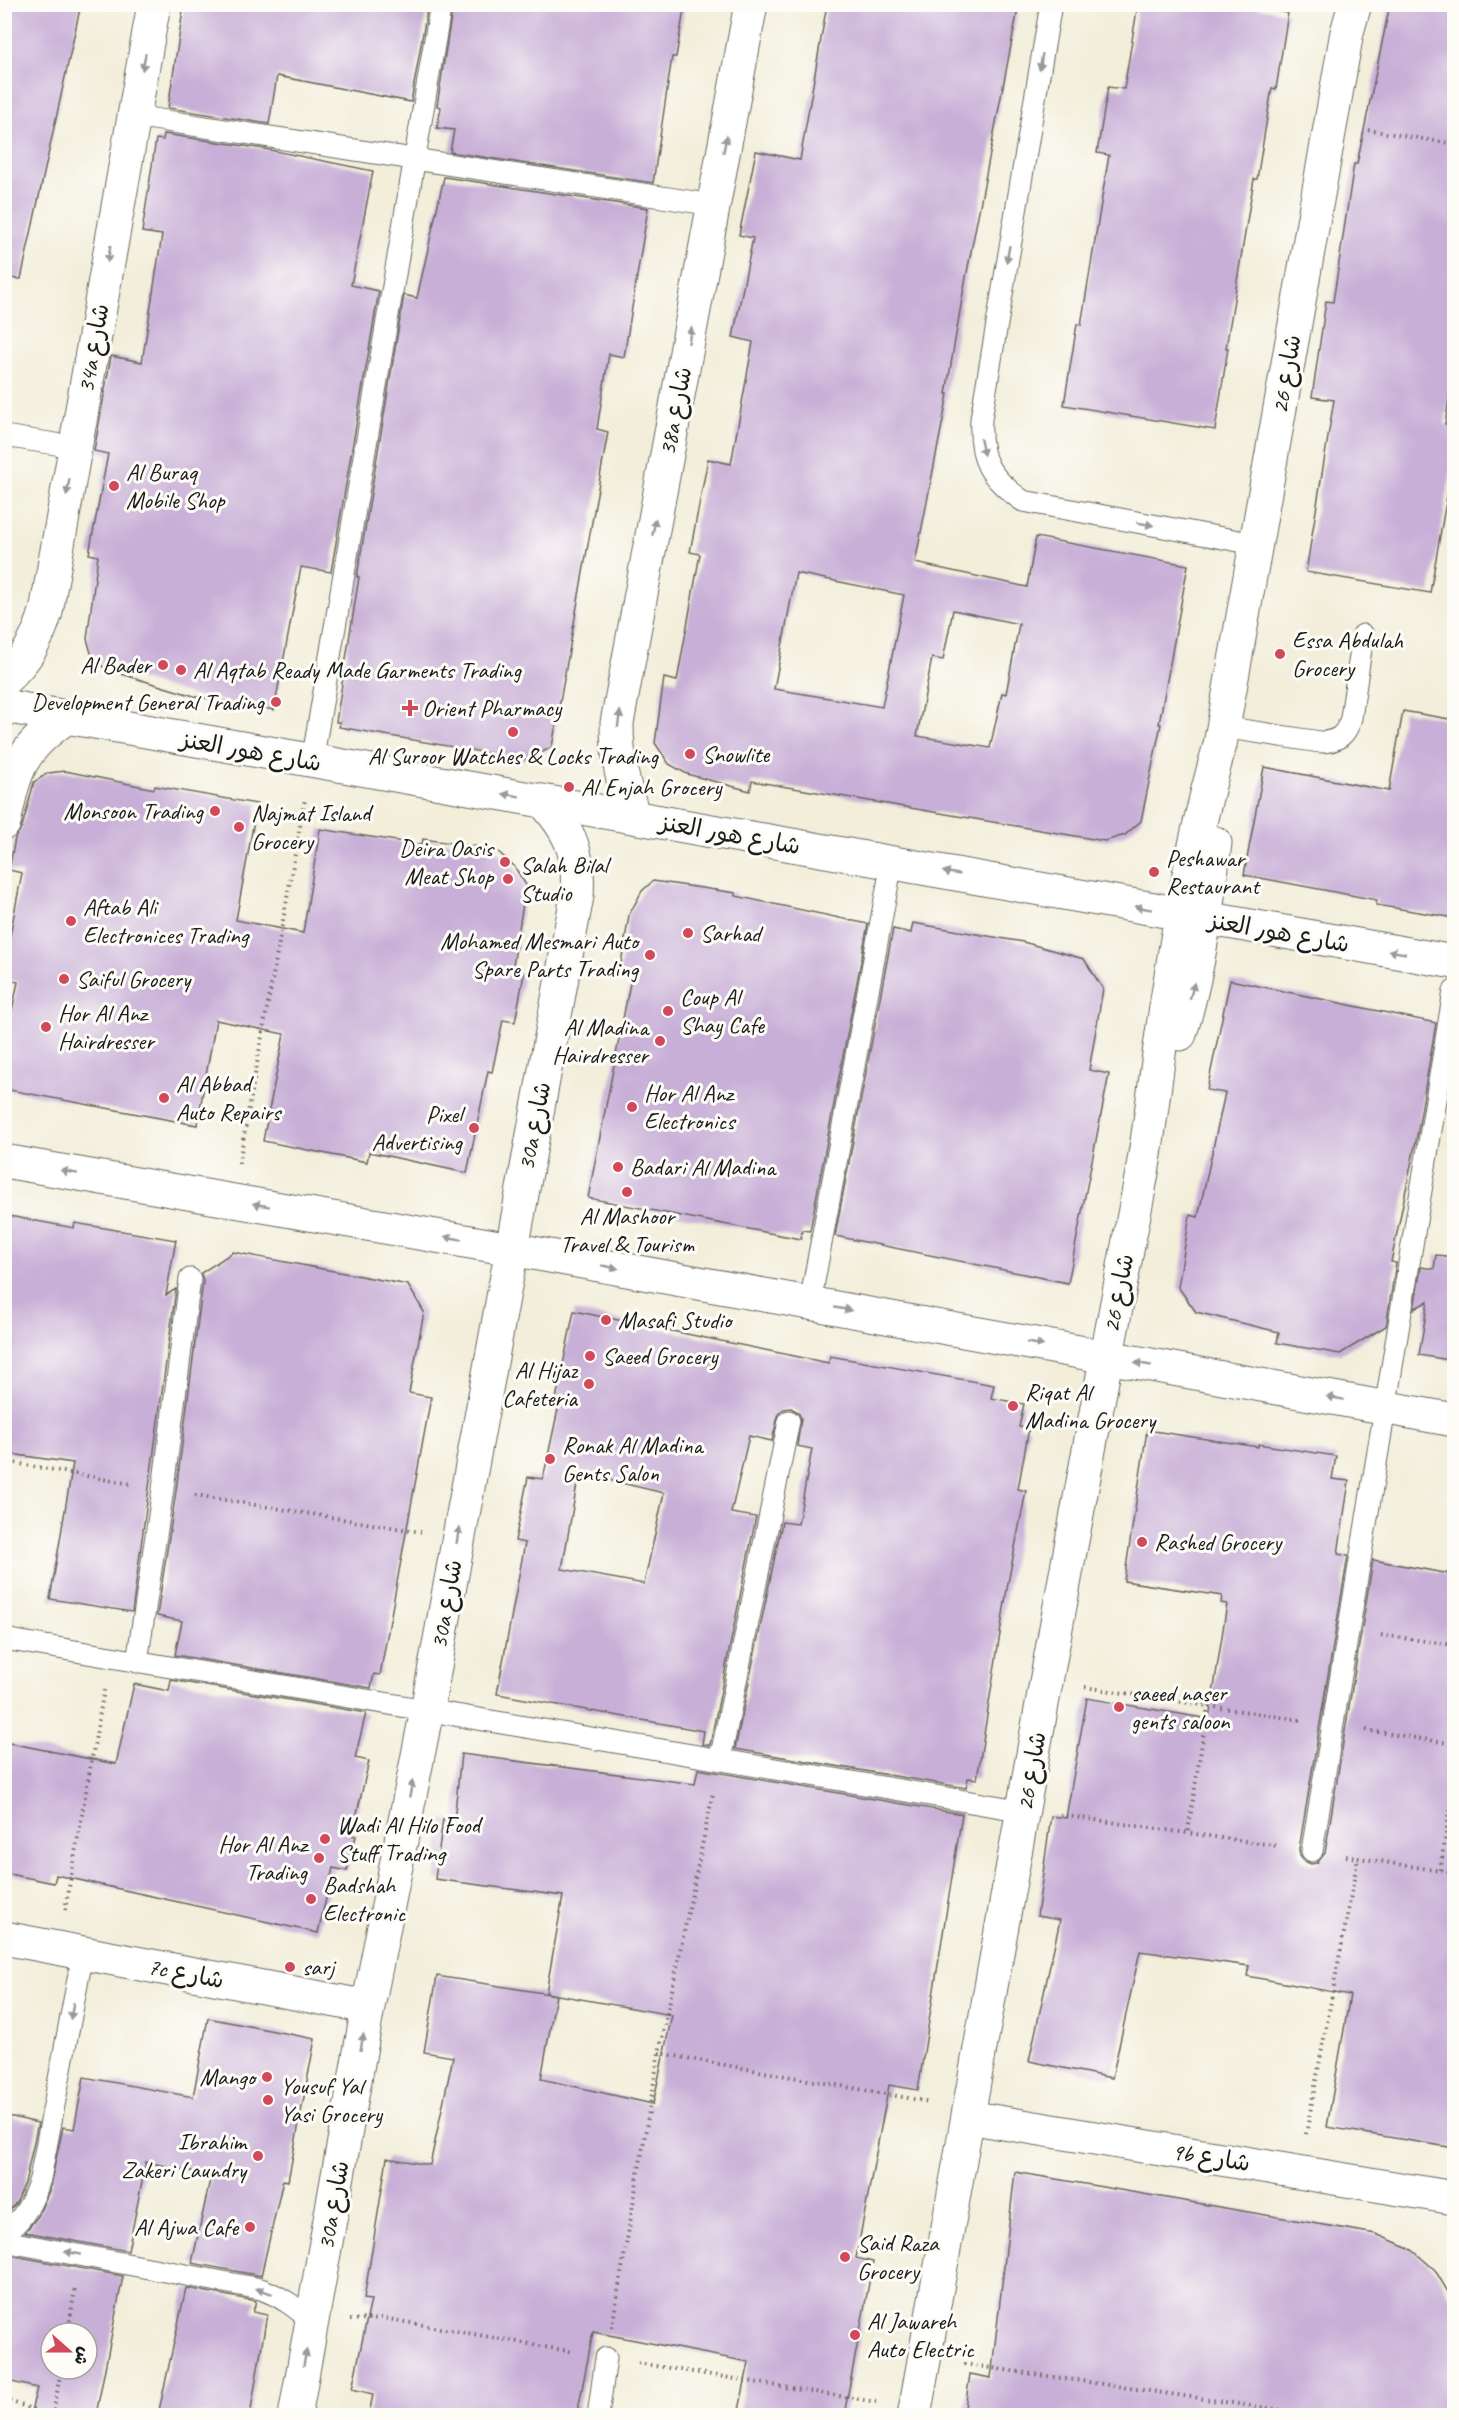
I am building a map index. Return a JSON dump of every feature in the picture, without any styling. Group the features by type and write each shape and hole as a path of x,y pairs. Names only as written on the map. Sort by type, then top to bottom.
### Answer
{"street":[{"name":"34a شارع","path":"4,680 20,666 37,640 46,612 154,4"},
{"name":"38a شارع","path":"634,817 617,755 617,723 751,4"},
{"name":"شارع 26","path":"914,2415 1106,1357 1151,1127 1156,1074 1193,917 1204,802 1221,736 1347,32 1355,4"},
{"name":"شارع هور العنز","path":"4,706 1455,962"},
{"path":"4,823 13,780 25,755 44,733 67,717"},
{"name":"30a شارع","path":"295,2415 368,2007 427,1710 577,896 579,869 573,844 561,820 543,801"},
{"path":"4,1161 511,1249 1455,1420"},
{"name":"7c شارع","path":"4,1938 368,2007"},
{"name":"9b شارع","path":"968,2117 1455,2198"}],"lane":[{"path":"312,762 441,4"},
{"path":"1051,4 981,419 980,444 988,467 1003,487 1023,501 1255,544"},
{"path":"134,116 714,205"},
{"path":"4,436 75,447"},
{"path":"1221,736 1320,742 1331,742 1341,737 1348,729 1351,718 1363,635"},
{"path":"810,1303 892,862"},
{"path":"1312,1851 1455,991"},
{"path":"137,1662 163,1489 189,1279"},
{"path":"720,1760 789,1421"},
{"path":"4,1639 1024,1811"},
{"path":"4,2233 24,2215 34,2198 39,2180 70,1951"},
{"path":"4,2241 261,2289 280,2296 312,2322"},
{"path":"598,2415 606,2358"}],"path":[{"path":"1331,125 1455,144"},
{"path":"232,1200 312,762"},
{"path":"4,1461 458,1538"},
{"path":"1349,1632 1455,1645"},
{"path":"70,1951 110,1656"},
{"path":"1047,1681 1455,1744"},
{"path":"1188,1831 1208,1706"},
{"path":"606,2358 659,2053 720,1760"},
{"path":"1440,1870 1455,1785"},
{"path":"1024,1811 1188,1831 1455,1873"},
{"path":"1299,2172 1358,1858"},
{"path":"659,2053 925,2101 968,2117"},
{"path":"70,2321 81,2254"},
{"path":"924,2358 1322,2415"},
{"path":"4,2399 52,2415 59,2381"}],"building":[{"path":"4,4 81,4 21,279 4,278"},
{"path":"184,4 428,4 411,102 277,76 269,124 168,108"},
{"path":"453,4 685,4 676,57 672,57 653,183 450,152 454,130 437,128 441,107 437,106"},
{"path":"827,4 1019,4 963,293 946,394 948,394 915,563 1027,587 1036,537 1188,565 1159,724 1161,724 1141,821 1125,835 1105,841 752,781 750,791 687,774 669,764 655,743 664,678 677,681 700,554 690,552 708,459 731,464 753,342 733,337 753,238 739,235 756,151 800,160","holes":["796,573 904,595 882,707 774,689","953,610 1019,624 1006,694 1002,693 990,748 917,736 932,658 943,660"]},
{"path":"1138,4 1235,4 1288,13 1276,89 1272,88 1257,179 1254,179 1215,430 1064,405 1077,324 1081,325 1109,155 1097,153 1108,87 1124,89"},
{"path":"1390,4 1428,4 1455,10 1455,361 1445,424 1455,426 1455,450 1430,593 1306,572 1334,400 1312,397 1326,301 1333,302 1354,164 1357,164"},
{"path":"164,134 265,149 373,171 351,285 379,291 331,572 301,567 274,710 194,696 105,669 91,653 87,639 98,556 89,554 108,454 94,451 111,356 142,362 162,235 142,232 156,139 163,140"},
{"path":"444,177 648,208 624,357 609,354 597,429 608,432 552,747 527,760 339,727 340,722 336,722 359,577 357,577 404,295 417,298"},
{"path":"1403,711 1455,720 1455,918 1376,905 1377,900 1244,875 1264,767 1389,791"},
{"path":"65,771 154,789 155,786 257,804 236,920 303,933 320,829 422,845 423,839 495,849 514,866 526,885 512,972 524,974 515,1022 503,1020 492,1072 488,1071 467,1173 369,1152 367,1162 263,1141 284,1034 216,1020 197,1125 4,1089 4,1048 18,982 4,979 4,966 22,873 9,870 15,838 22,827 34,782 48,773"},
{"path":"653,881 736,893 736,896 868,924 810,1231 802,1230 801,1239 588,1198 631,978 619,976 629,915 642,891"},
{"path":"913,923 1023,942 1084,959 1103,989 1089,1070 1109,1074 1068,1283 835,1236 893,929 911,933"},
{"path":"1230,980 1436,1023 1417,1136 1391,1262 1396,1263 1386,1326 1340,1354 1277,1343 1279,1332 1196,1312 1178,1287 1190,1215 1198,1217 1225,1093 1207,1090"},
{"path":"4,1215 74,1228 75,1223 176,1240 166,1295 176,1289 132,1612 50,1599 73,1463 4,1453"},
{"path":"233,1252 408,1285 424,1312 409,1393 431,1397 380,1675 374,1674 371,1688 175,1655 182,1621 157,1616 176,1491 203,1281 201,1273"},
{"path":"1436,1255 1455,1257 1455,1361 1419,1355 1428,1301 1414,1309 1421,1267 1434,1269"},
{"path":"574,1311 829,1363 830,1356 994,1385 991,1398 1024,1404 1019,1427 1029,1428 1018,1489 1026,1491 1008,1583 977,1779 968,1778 966,1788 735,1749 782,1522 798,1524 812,1449 797,1446 801,1418 798,1412 791,1408 779,1413 772,1441 749,1436 731,1513 756,1517 710,1745 702,1744 704,1731 497,1694 525,1543 515,1541 528,1477 543,1479 560,1400 556,1399","holes":["579,1473 664,1493 644,1584 562,1569"]},
{"path":"1147,1430 1336,1456 1332,1479 1349,1481 1338,1554 1348,1556 1299,1849 1304,1861 1311,1864 1317,1863 1325,1853 1373,1560 1455,1575 1455,2148 1327,2127 1350,1995 1247,1976 1249,1966 1140,1951 1112,2078 1029,2061 1060,1920 1037,1916 1051,1816 1066,1818 1087,1698 1209,1719 1227,1604 1221,1603 1222,1596 1124,1581"},
{"path":"171,1680 366,1713 355,1758 369,1761 352,1835 356,1836 347,1871 333,1868 318,1933 56,1875 54,1883 4,1873 4,1742 116,1764 134,1684 169,1691"},
{"path":"461,1754 695,1784 698,1769 962,1814 918,2090 889,2085 856,2258 873,2262 844,2415 738,2415 749,2362 593,2332 577,2415 369,2415 373,2394 352,2389 371,2300 364,2299 387,2158 430,2165 453,2057 424,2052 437,1976 556,1995 541,2079 653,2104 672,2015 546,1993 563,1896 435,1879 443,1819 454,1821"},
{"path":"208,2018 315,2039 288,2181 283,2180 261,2276 192,2263 211,2175 146,2162 128,2251 25,2232 38,2216 49,2191 63,2127 74,2129 84,2077 193,2097"},
{"path":"4,2115 38,2123 25,2183 16,2203 4,2216"},
{"path":"1015,2172 1376,2234 1411,2249 1435,2270 1455,2304 1455,2415 964,2415 970,2374 991,2378"},
{"path":"4,2254 123,2276 96,2415 30,2415 37,2388 4,2380"},
{"path":"186,2288 256,2301 253,2312 267,2315 250,2415 158,2415"}],"place":[{"name":"Al Buraq Mobile Shop","path":"114,486"},
{"name":"Essa Abdulah Grocery","path":"1280,654"},
{"name":"Al Bader","path":"163,665"},
{"name":"Al Aqtab Ready Made Garments Trading","path":"181,670"},
{"name":"Development General Trading","path":"276,702"},
{"name":"Orient Pharmacy","path":"410,708"},
{"name":"Al Suroor Watches & Locks Trading","path":"513,732"},
{"name":"Snowlite","path":"690,754"},
{"name":"Al Enjah Grocery","path":"569,787"},
{"name":"Monsoon Trading","path":"215,811"},
{"name":"Najmat Island Grocery","path":"239,827"},
{"name":"Deira Oasis Meat Shop","path":"505,862"},
{"name":"Peshawar Restaurant","path":"1154,872"},
{"name":"Salah Bilal Studio","path":"508,879"},
{"name":"Aftab Ali Electronices Trading","path":"71,921"},
{"name":"Sarhad","path":"688,933"},
{"name":"Mohamed Mesmari Auto Spare Parts Trading","path":"650,955"},
{"name":"Saiful Grocery","path":"64,979"},
{"name":"Coup Al Shay Cafe","path":"668,1011"},
{"name":"Hor Al Anz Hairdresser","path":"46,1027"},
{"name":"Al Madina Hairdresser","path":"660,1041"},
{"name":"Al Abbad Auto Repairs","path":"164,1098"},
{"name":"Hor Al Anz Electronics","path":"632,1107"},
{"name":"Pixel Advertising","path":"474,1128"},
{"name":"Badari Al Madina","path":"618,1167"},
{"name":"Al Mashoor Travel & Tourism","path":"627,1192"},
{"name":"Masafi Studio","path":"606,1320"},
{"name":"Saeed Grocery","path":"590,1356"},
{"name":"Al Hijaz Cafeteria","path":"589,1384"},
{"name":"Riqat Al Madina Grocery","path":"1013,1406"},
{"name":"Ronak Al Madina Gents Salon","path":"550,1459"},
{"name":"Rashed Grocery","path":"1142,1542"},
{"name":"saeed naser gents saloon","path":"1119,1707"},
{"name":"Wadi Al Hilo Food Stuff Trading","path":"325,1839"},
{"name":"Hor Al Anz Trading","path":"319,1858"},
{"name":"Badshah Electronic","path":"311,1899"},
{"name":"sarj","path":"290,1967"},
{"name":"Mango","path":"267,2077"},
{"name":"Yousuf Yal Yasi Grocery","path":"268,2100"},
{"name":"Ibrahim Zakeri Laundry","path":"258,2156"},
{"name":"Al Ajwa Cafe","path":"250,2227"},
{"name":"Said Raza Grocery","path":"845,2257"},
{"name":"Al Jawareh Auto Electric","path":"855,2335"}]}
